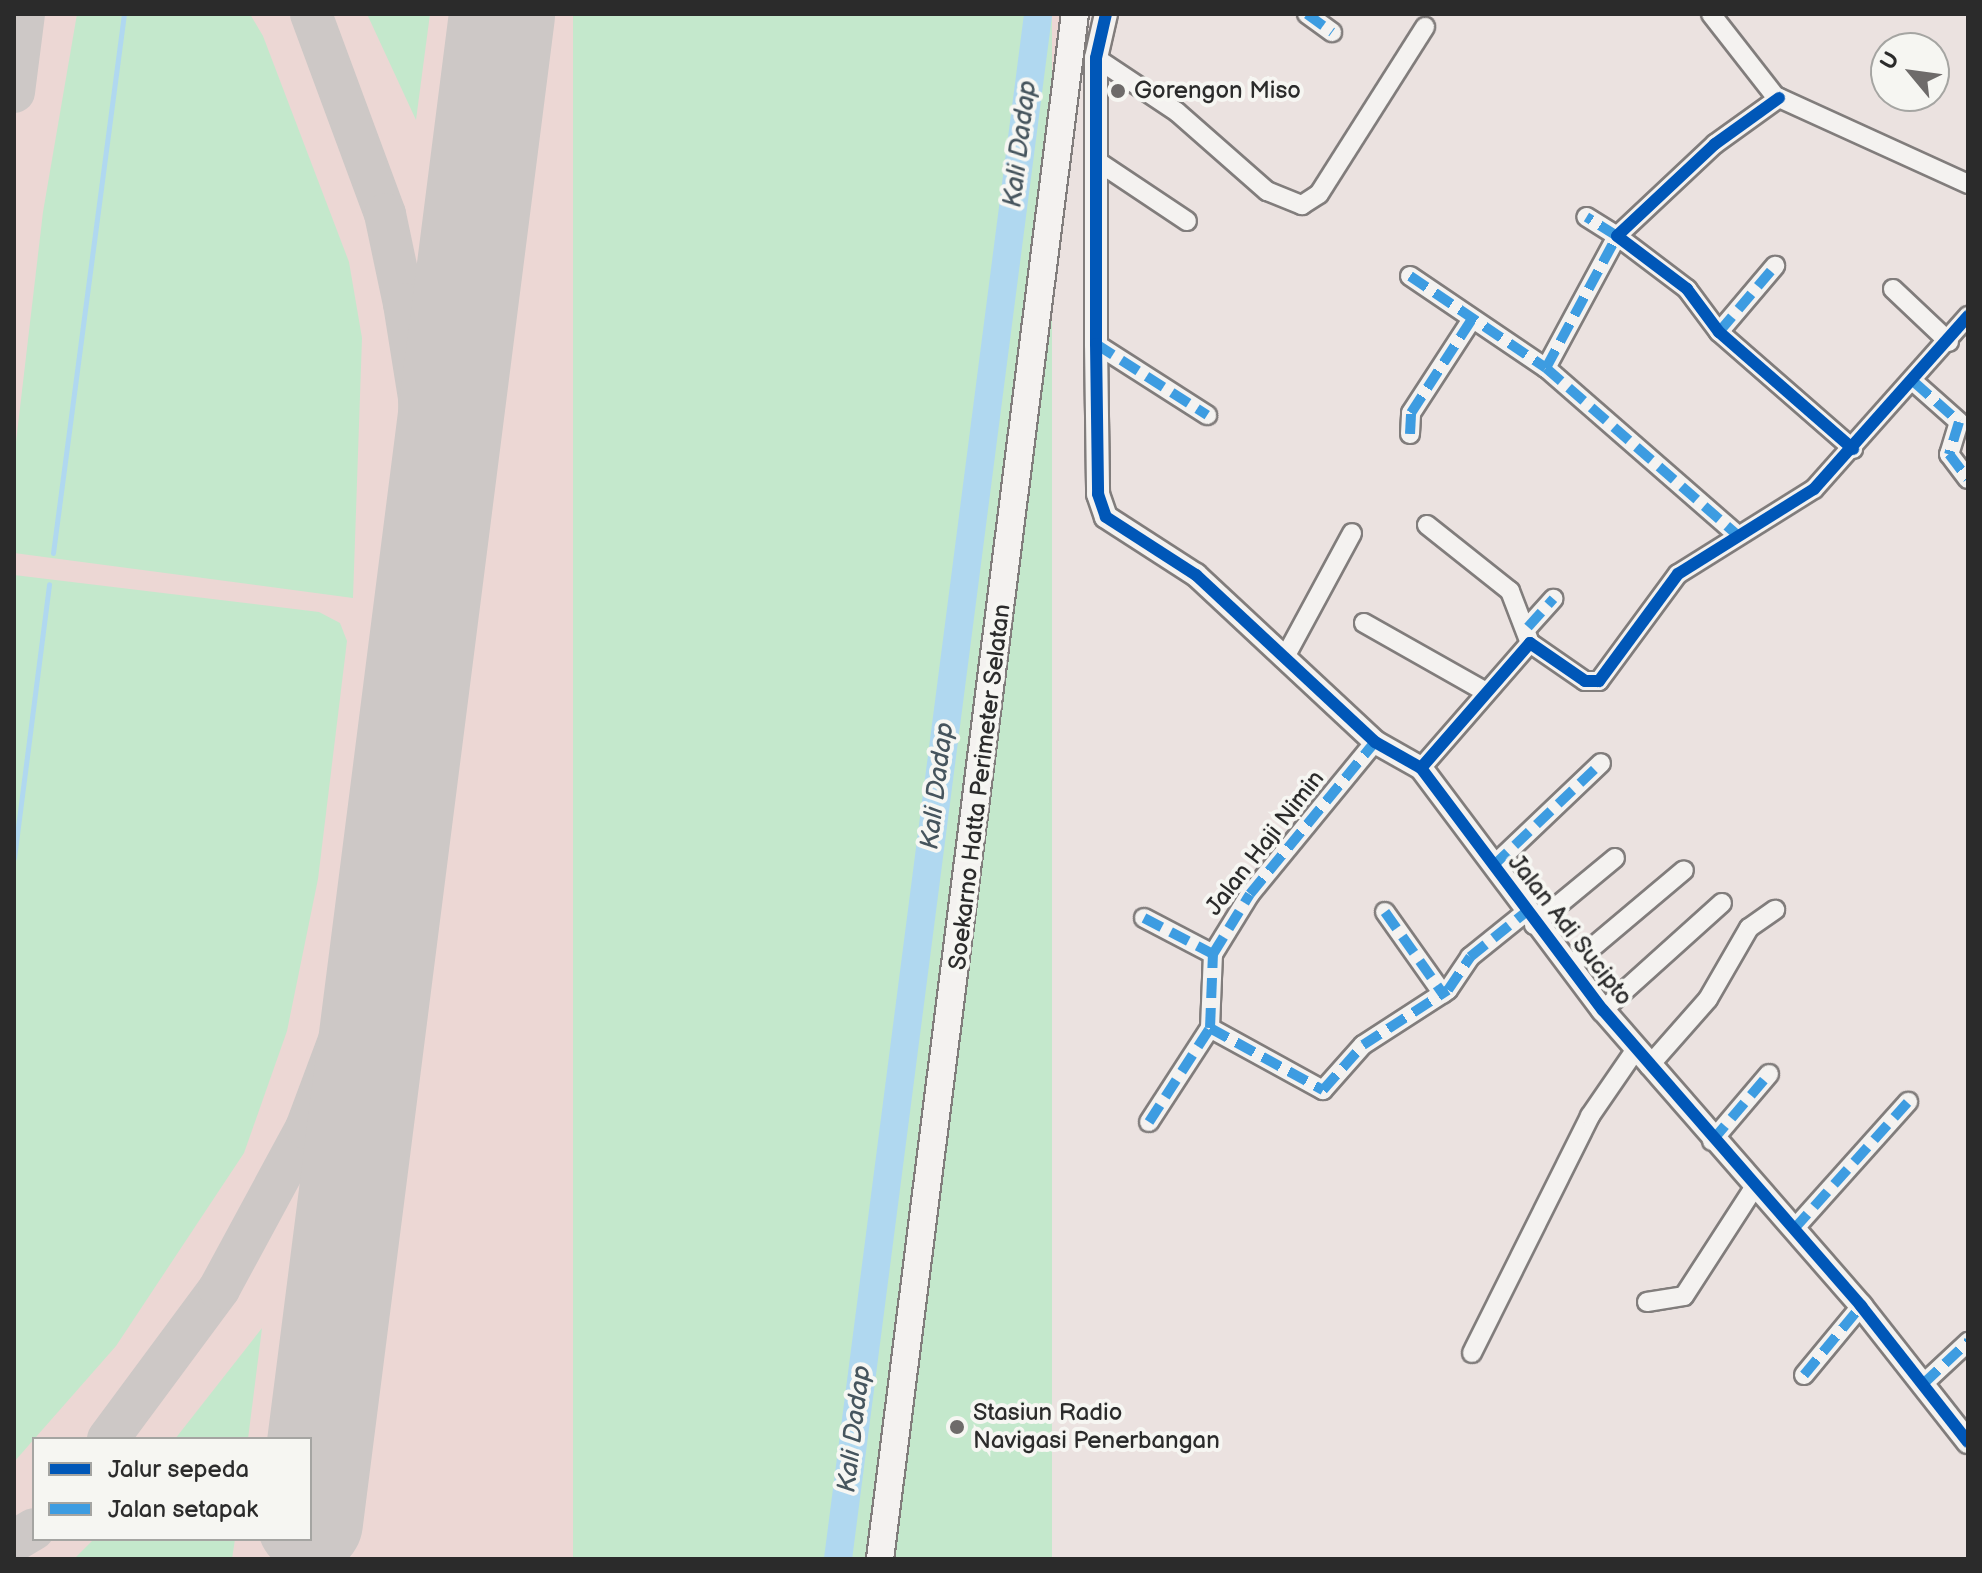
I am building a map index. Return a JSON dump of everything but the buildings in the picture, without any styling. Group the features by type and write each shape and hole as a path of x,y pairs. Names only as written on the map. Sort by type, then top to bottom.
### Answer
{"main road":[{"name":"Soekarno Hatta Perimeter Selatan","path":"880,1559 1075,14"}],"street":[{"path":"1106,14 1096,58 1096,344 1207,415"},
{"path":"1307,14 1332,32"},
{"path":"1711,14 1779,98 1968,184"},
{"path":"1096,58 1186,119 1267,191 1302,205 1319,194 1425,27"},
{"path":"1546,368 1617,236 1715,144 1779,98"},
{"path":"1097,161 1187,221"},
{"path":"1587,217 1687,289 1719,332 1853,449"},
{"path":"1719,332 1775,266"},
{"path":"1410,276 1546,368 1736,534"},
{"path":"1893,289 1957,338"},
{"path":"1427,525 1497,577 1529,635 1596,683 1678,574 1736,534 1800,501 1957,338 1968,316"},
{"path":"1410,434 1411,413 1472,319"},
{"name":"Jalan Adi Sucipto","path":"1096,344 1098,494 1106,517 1196,575 1375,742 1421,768 1530,919 1603,1010 1712,1141 1861,1306 1968,1442"},
{"path":"1914,382 1959,422 1949,454 1968,479"},
{"path":"1284,659 1352,533"},
{"path":"1421,768 1486,692 1553,599"},
{"path":"1364,623 1486,692"},
{"name":"Jalan Haji Nimin","path":"1210,1028 1213,954 1250,894 1375,742"},
{"path":"1493,866 1601,763"},
{"path":"1149,1122 1210,1028 1320,1091 1363,1045 1443,994 1470,957 1530,919 1615,858"},
{"path":"1569,967 1684,870"},
{"path":"1603,1010 1722,903"},
{"path":"1472,1353 1590,1116 1642,1058 1708,999 1749,928 1775,910"},
{"path":"1385,912 1443,994"},
{"path":"1144,918 1213,954"},
{"path":"1712,1141 1769,1074"},
{"path":"1794,1229 1908,1102"},
{"path":"1647,1302 1684,1296 1754,1188"},
{"path":"1804,1375 1861,1306"},
{"path":"1923,1384 1968,1342"}],"shaded area":[{"path":"14,14 1069,14 873,1559 14,1559"}],"green space":[{"path":"77,14 250,14 263,36 349,262 362,338 353,598 14,553 14,459 43,212"},
{"path":"367,14 430,14 416,120"},
{"path":"573,14 1052,14 1052,1559 573,1559"},
{"path":"14,575 319,612 340,623 347,641 318,879 287,1031 244,1153 116,1346 36,1437 32,1437 32,1442 14,1462"},
{"path":"262,1328 248,1437 177,1437"},
{"path":"92,1541 235,1541 232,1559 74,1559"}],"waterway":[{"path":"53,553 124,14"},
{"name":"Kali Dadap","path":"838,1559 1038,14"},
{"path":"14,858 49,584"}],"taxiway":[{"path":"14,92 24,14"},
{"path":"311,14 385,214 404,304 419,398 424,619"},
{"path":"109,1437 219,1289 306,1128 359,986 407,767"},
{"path":"14,1541 32,1530"}],"runway":[{"path":"312,1506 502,14"}],"marked path":[{"path":"1307,14 1332,32"},
{"path":"1546,368 1617,236 1587,217"},
{"path":"1719,332 1775,266"},
{"path":"1410,276 1546,368 1736,534"},
{"path":"1410,434 1411,413 1472,319"},
{"path":"1096,344 1207,415"},
{"path":"1914,382 1959,422 1949,454 1968,479"},
{"path":"1528,627 1553,599"},
{"path":"1210,1028 1213,954 1250,894 1375,742"},
{"path":"1493,866 1601,763"},
{"path":"1385,912 1443,994"},
{"path":"1210,1028 1323,1090 1363,1045 1448,990 1470,957 1526,912"},
{"path":"1144,918 1213,954"},
{"path":"1149,1122 1210,1028"},
{"path":"1712,1141 1769,1074"},
{"path":"1794,1229 1908,1102"},
{"path":"1804,1375 1861,1306"},
{"path":"1923,1384 1968,1342"}],"cycle path":[{"path":"1106,14 1096,58 1098,494 1106,517 1196,575 1375,742 1421,768 1603,1010 1861,1306 1968,1442"},
{"path":"1779,98 1715,144 1617,236 1687,289 1719,332 1853,449"},
{"path":"1421,768 1530,643 1585,681 1599,681 1678,574 1814,489 1968,316"}],"place":[{"name":"Gorengon Miso","path":"1118,91"},
{"name":"Stasiun Radio Navigasi Penerbangan","path":"957,1427"}]}
